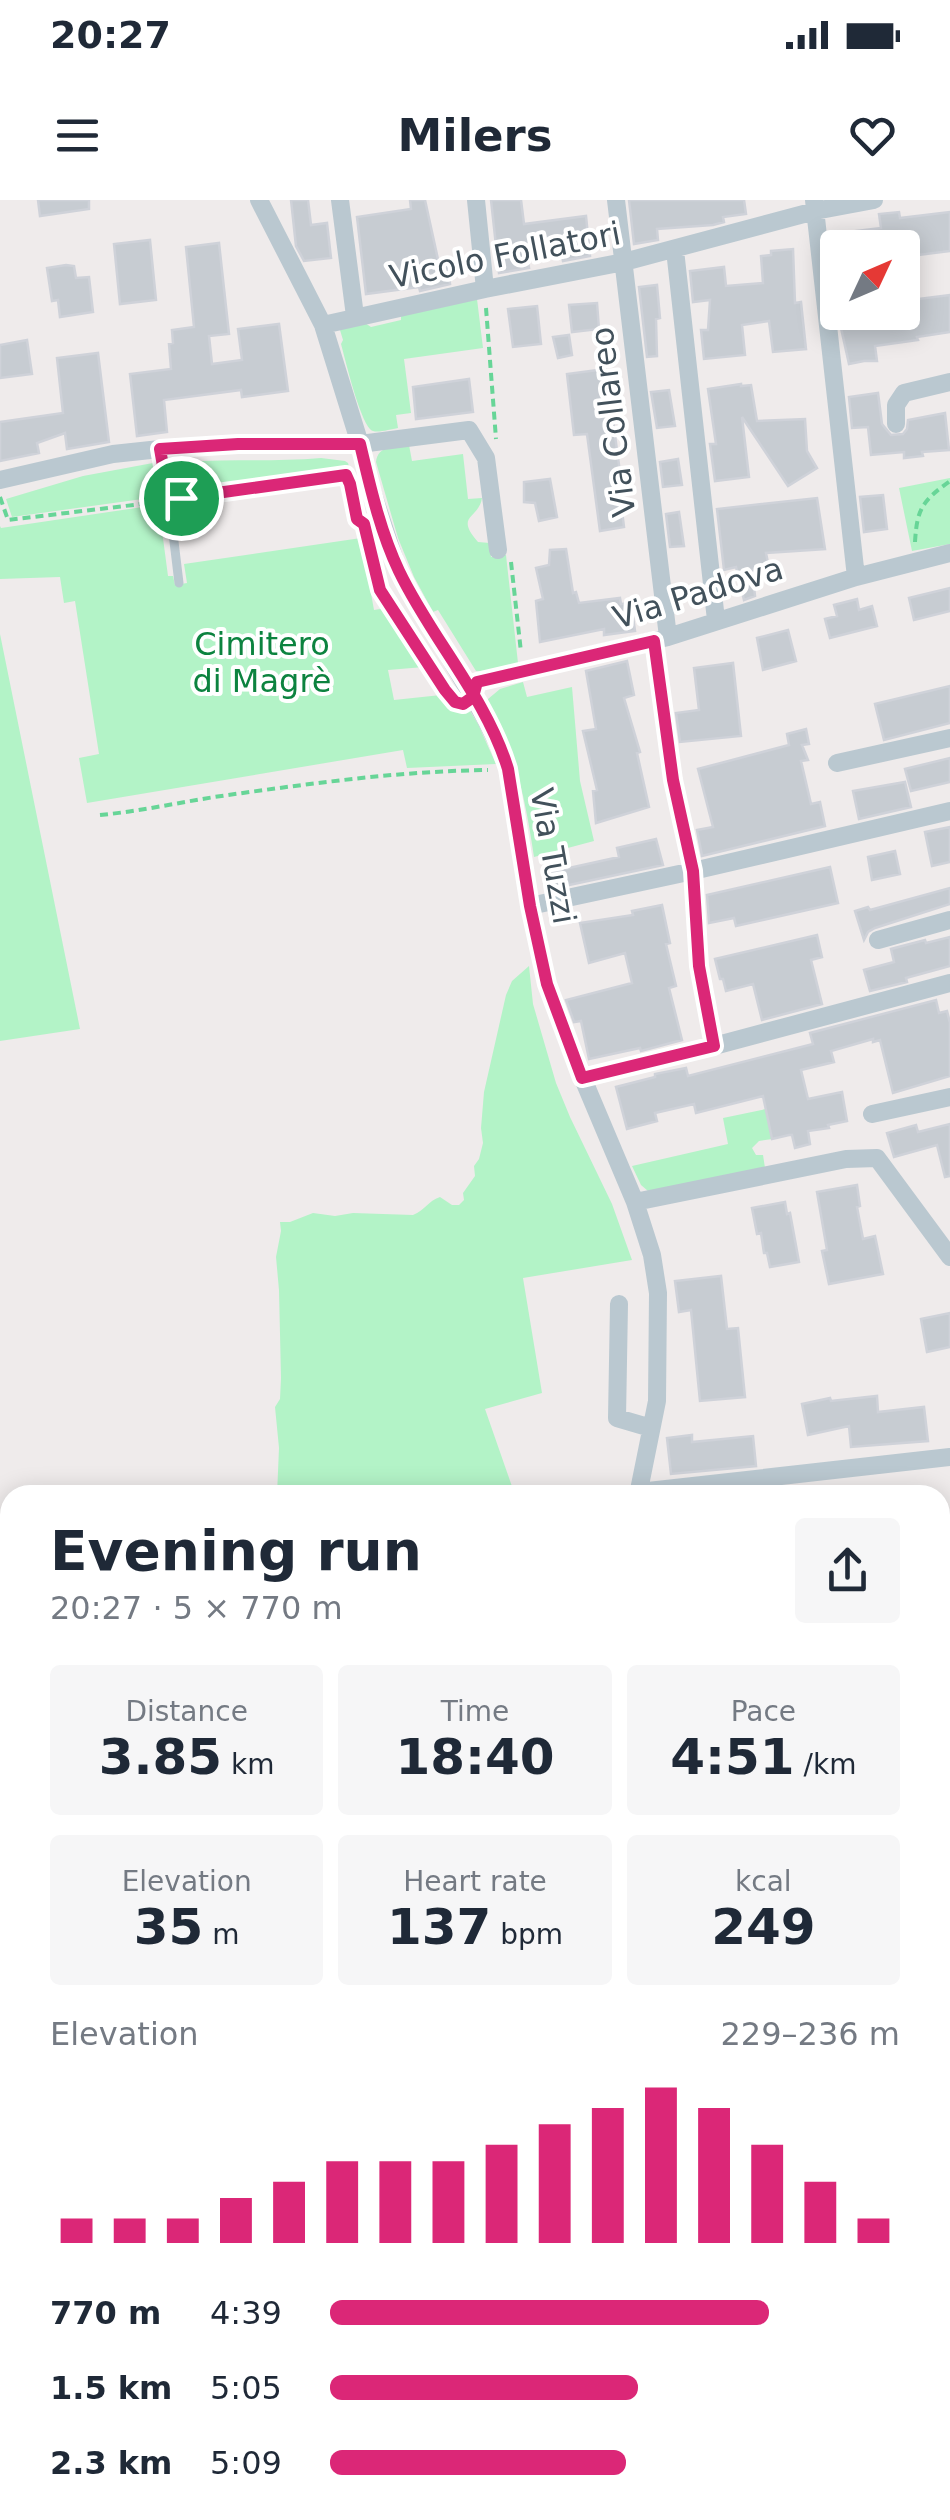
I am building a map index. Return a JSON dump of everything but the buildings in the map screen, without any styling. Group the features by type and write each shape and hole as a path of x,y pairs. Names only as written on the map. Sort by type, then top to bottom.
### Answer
{"street":[{"name":"Via Tuzzi","path":"259,200 322,325 398,570 473,697 508,769 547,984 635,1202 652,1255 658,1293 657,1401 640,1485"},
{"path":"340,200 355,316"},
{"path":"476,200 484,289"},
{"name":"Via Collareo","path":"616,200 673,780 693,871 699,966 714,1046"},
{"name":"Vicolo Follatori","path":"322,325 675,250 814,205 874,200"},
{"path":"814,205 856,577"},
{"path":"675,250 716,620"},
{"path":"896,424 896,405 904,393 950,382"},
{"path":"0,480 113,454 238,444 360,444 469,430 486,458 498,550"},
{"name":"Via Padova","path":"473,697 477,682 661,639 856,577 950,553"},
{"path":"837,763 950,738"},
{"path":"530,906 950,811"},
{"path":"878,940 950,920"},
{"path":"582,1078 950,982"},
{"path":"872,1114 950,1098"},
{"path":"635,1202 846,1159 877,1158 950,1257"},
{"path":"619,1304 618,1418 652,1428"},
{"path":"716,1485 950,1458"}],"lane":[{"path":"160,449 179,584"}],"path":[{"path":"0,498 8,520 346,475 384,599 455,702 463,704 473,697"},
{"path":"918,561 914,548 917,514 935,492 950,482"},
{"path":"367,516 371,529"},
{"path":"100,815 388,775 508,769"}],"green space":[{"path":"477,299 483,348 404,359 411,413 396,415 398,428 373,431 368,427 354,391 340,330 362,321 371,327 401,320 401,313"},
{"path":"409,445 412,461 463,454 468,499 482,498 468,527 478,542 490,543 491,557 506,555 518,663 476,671 438,610 433,612 414,577 376,462 383,450"},
{"path":"321,458 345,461 352,477 344,471 185,494 178,466 184,462"},
{"path":"153,463 157,497 12,517 6,499 83,476"},
{"path":"950,478 950,544 912,551 899,488"},
{"name":"Cimitero di Magrè","path":"156,505 168,576 173,576 175,585 187,583 184,564 361,538 374,610 386,608 424,667 388,670 394,700 441,695 456,710 467,706 496,764 407,768 403,750 87,803 79,758 99,754 75,601 64,603 60,577 0,579 0,526"},
{"path":"0,634 80,1029 0,1041"},
{"path":"523,682 527,697 572,687 580,781 594,841 534,857 518,778 506,740 488,704 488,699 500,689"},
{"path":"529,966 533,1004 556,1083 612,1204 632,1260 523,1278 542,1393 485,1409 512,1485 277,1485 275,1407 280,1399 281,1378 276,1257 280,1222 313,1213 413,1215 440,1197 452,1205 464,1200 463,1193 475,1176 474,1166 483,1143 484,1092 512,981"},
{"path":"785,1105 769,1122 772,1139 759,1141 752,1148 756,1155 763,1155 765,1168 648,1191 641,1185 632,1166 728,1144 723,1118"}],"route":[{"path":"181,498 169,500 160,449 238,444 360,444 398,570 451,658 473,697 485,718 503,754 547,984 582,1078 714,1046 699,966 693,871 673,780 654,641 477,682 473,697 463,704 455,702 384,599 346,475 181,498"}]}
